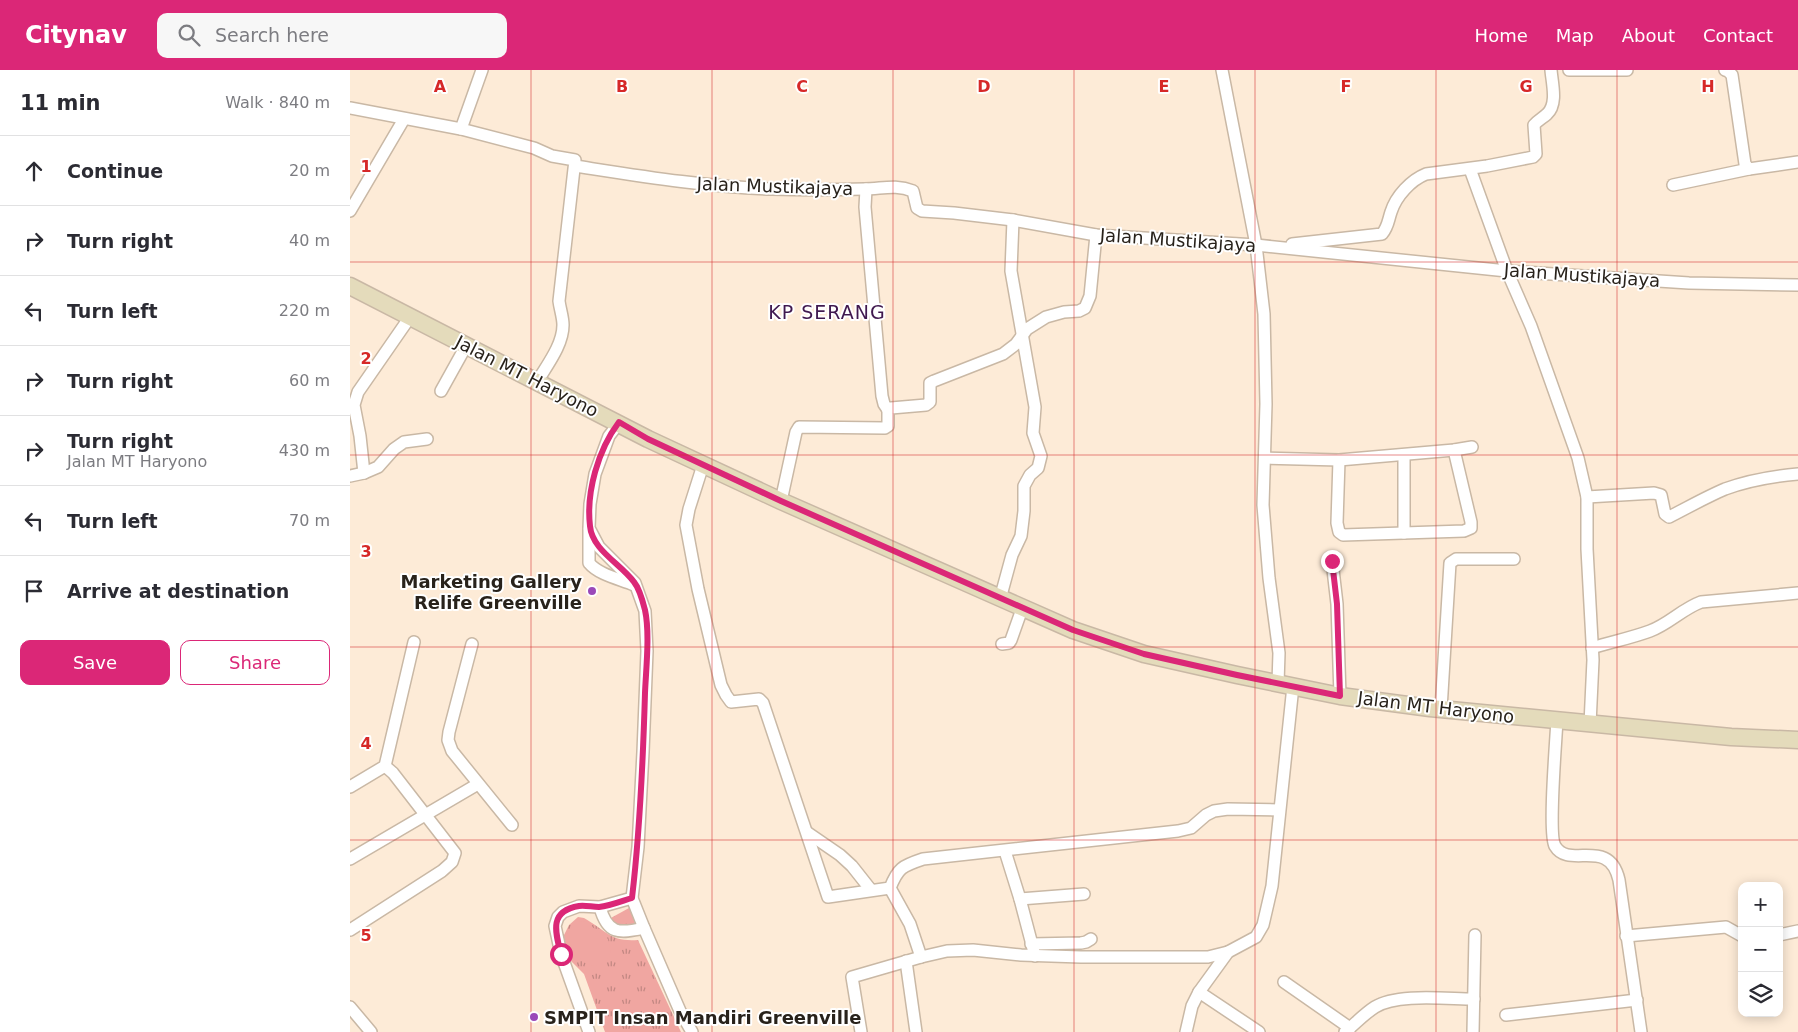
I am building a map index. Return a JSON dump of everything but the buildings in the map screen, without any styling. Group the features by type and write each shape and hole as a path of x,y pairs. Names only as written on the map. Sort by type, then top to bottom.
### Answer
{"main road":[{"name":"Jalan MT Haryono","path":"350,286 619,422 648,439 703,465 1000,599 1073,630 1144,654 1340,696 1441,709 1590,724 1731,737 1798,740"}],"street":[{"path":"461,129 482,70"},
{"path":"861,1032 852,976 921,957 972,950 1035,956 1208,957 1228,952 1256,936 1263,925 1272,886 1279,810 1286,684 1279,653 1269,578 1263,505 1265,458 1264,314 1256,245 1222,70"},
{"path":"1278,247 1309,241 1382,234 1387,228 1391,209 1407,187 1417,178 1426,174 1470,169 1533,157 1536,154 1534,125 1539,119 1548,114 1554,100 1550,70"},
{"path":"1570,70 1627,70"},
{"path":"1725,70 1728,70 1732,75 1745,164 1749,169"},
{"name":"Jalan Mustikajaya","path":"350,108 461,129 534,148 575,163 694,183 772,189 866,189 884,186 905,188 912,191 917,208 922,211 1013,220 1096,235 1256,245 1508,271 1689,282 1798,285"},
{"path":"350,212 404,119"},
{"path":"1673,186 1749,169 1798,162"},
{"path":"537,382 556,350 562,333 563,324 559,301 575,163"},
{"path":"1470,169 1578,458 1587,497 1587,550 1592,648 1590,724"},
{"path":"781,501 796,432 799,427 885,428 888,426 888,410 882,396 865,207 866,189"},
{"path":"1000,599 1012,555 1021,536 1024,486 1030,475 1038,468 1041,456 1033,433 1035,407 1012,271 1013,220"},
{"path":"888,410 896,407 926,405 930,402 930,383 1003,354 1016,344 1027,329 1046,317 1064,312 1079,312 1085,308 1090,296 1096,235"},
{"path":"364,473 354,406 358,392 410,317"},
{"path":"441,391 466,346"},
{"path":"619,422 609,436 595,474 590,504 589,563 593,568 602,573 636,586"},
{"path":"350,476 378,467 394,448 404,442 427,439"},
{"path":"1265,458 1339,460 1472,447"},
{"path":"1339,460 1337,522 1339,532 1343,534 1464,531 1471,528 1472,522 1454,450"},
{"path":"1404,455 1404,533"},
{"path":"703,465 686,525 698,589 721,685 731,702 759,699 763,703 828,897 890,888"},
{"path":"1587,497 1654,493 1661,495 1665,514 1669,518 1723,490 1737,485 1777,476 1798,474"},
{"path":"590,528 599,547 621,568 636,586 645,611 647,651 638,847 632,898 680,1011 692,1032"},
{"path":"1441,709 1450,563 1456,559 1514,559"},
{"path":"1332,561 1337,604 1340,696"},
{"path":"1592,648 1649,631 1671,621 1688,607 1701,602 1798,593"},
{"path":"1002,644 1009,643 1011,640 1022,608"},
{"path":"350,787 385,766 414,642"},
{"path":"472,644 448,740 452,751 512,825"},
{"path":"1557,720 1553,842 1558,850 1567,854 1599,856 1613,864 1618,880 1641,1032"},
{"path":"350,930 422,884 452,862 455,853 393,773 385,766"},
{"path":"350,859 478,784"},
{"path":"890,888 897,872 911,863 923,859 1178,831 1191,828 1206,815 1214,811 1228,809 1279,810"},
{"path":"808,833 840,855 852,866 871,890"},
{"path":"1005,851 1020,898 1035,956"},
{"path":"890,888 910,924 921,957"},
{"path":"1020,898 1084,894"},
{"path":"589,1032 561,954 555,926 558,917 563,912 580,906 600,907 632,898"},
{"path":"600,907 606,924 615,930 624,933 644,928"},
{"path":"1626,936 1726,927 1738,934"},
{"path":"1783,934 1798,931"},
{"path":"1473,1032 1475,935"},
{"path":"1031,944 1081,943 1091,939"},
{"path":"1186,1032 1192,1006 1199,992 1228,952"},
{"path":"906,961 916,1032"},
{"path":"1284,982 1348,1030 1376,1007 1390,1001 1404,998 1474,999"},
{"path":"1199,992 1259,1032"},
{"path":"1506,1015 1637,1000"},
{"path":"350,1007 371,1032"}],"green space":[{"path":"629,908 632,910 635,923 632,927 619,928 609,919"},
{"path":"578,917 584,918 609,935 621,939 638,940 681,1032 605,1032 584,974 571,961 563,937 569,925"},
{"path":"579,921 586,922 608,939 610,954 607,960 601,964 587,964 574,951 567,934"}],"place":[{"name":"Marketing Gallery Relife Greenville","path":"592,591"},
{"name":"SMPIT Insan Mandiri Greenville","path":"534,1017"}],"district":[{"name":"KP SERANG","path":"827,312"}],"route":[{"path":"561,954 556,938 555,926 558,917 563,912 580,906 600,907 632,898 638,847 647,651 645,611 635,583 599,547 590,528 590,504 595,474 609,436 619,422 648,439 781,501 1073,630 1144,654 1340,696 1337,604 1332,561"}]}
